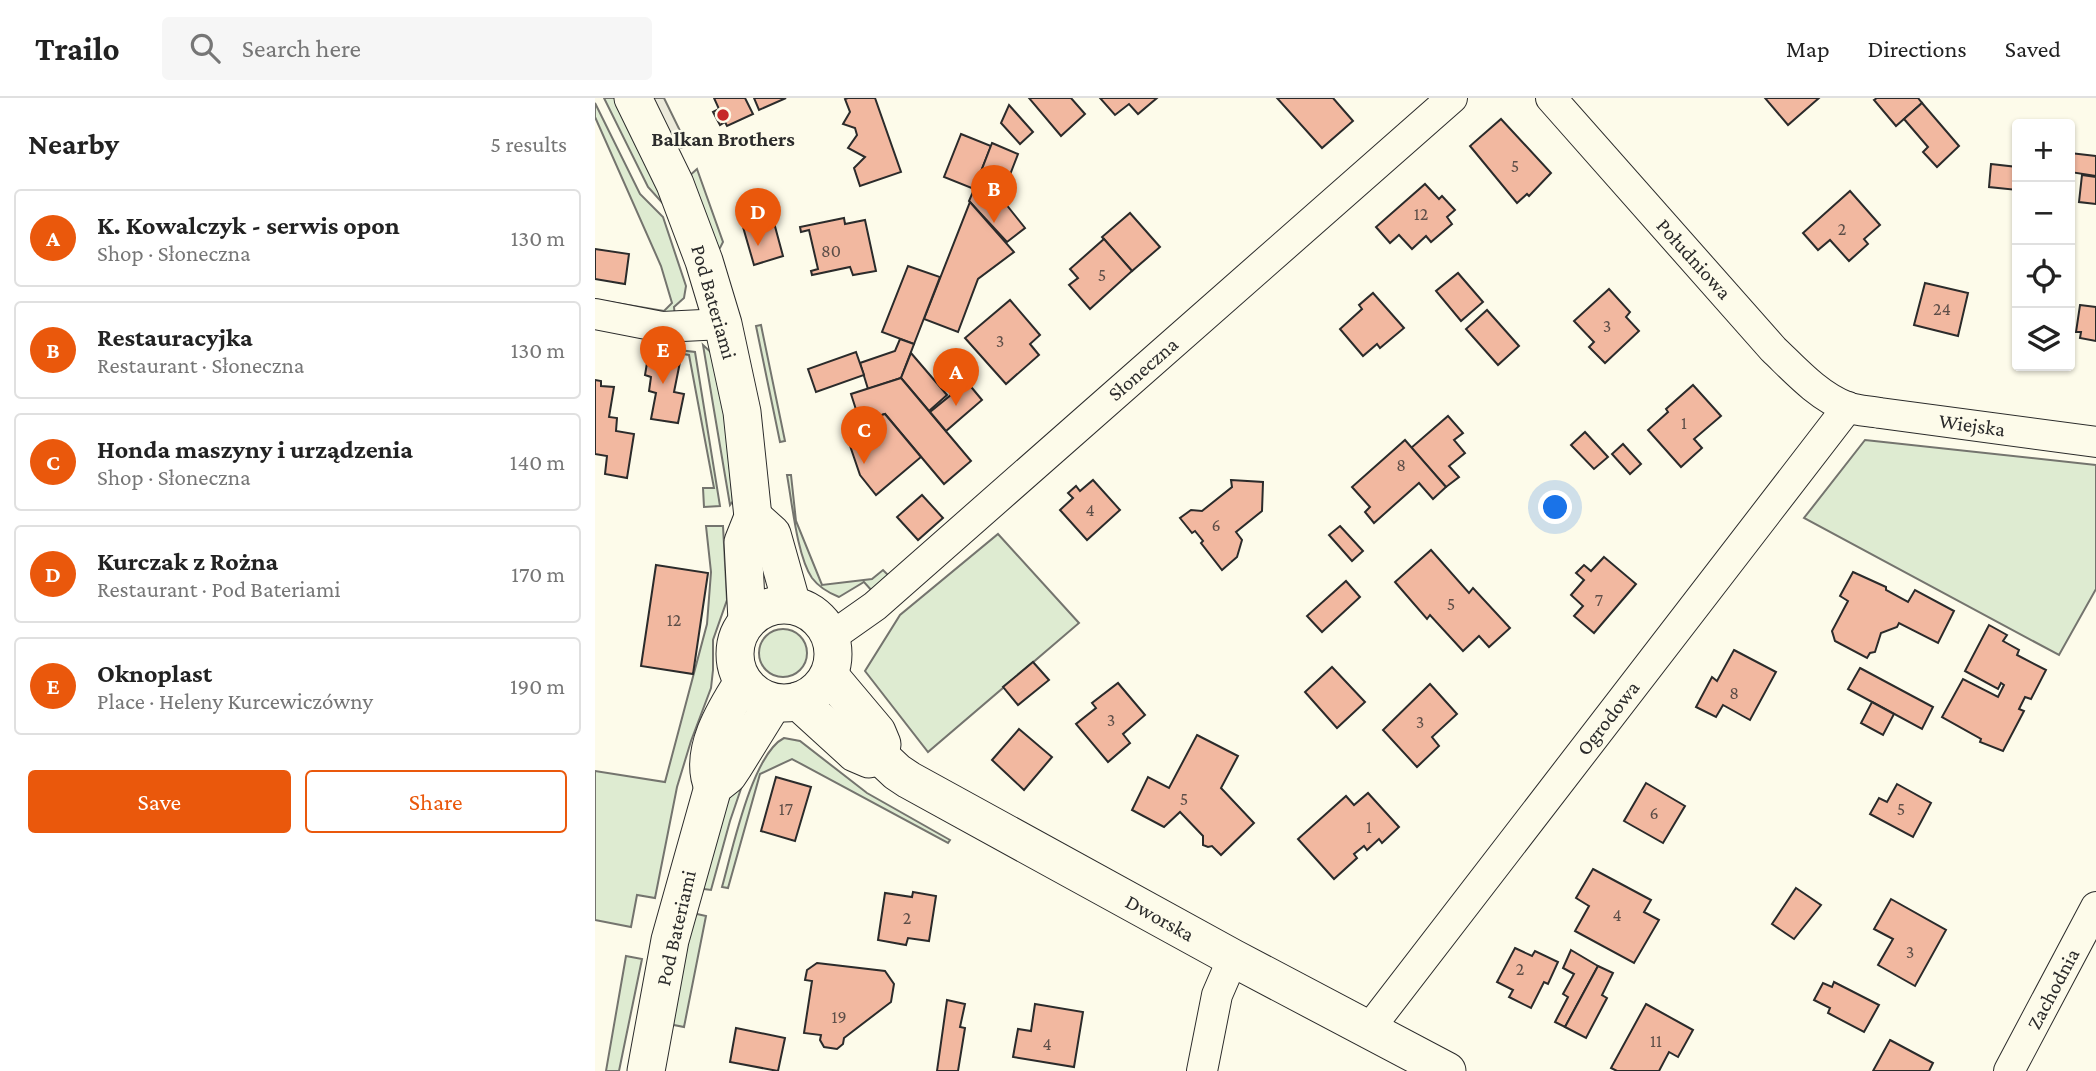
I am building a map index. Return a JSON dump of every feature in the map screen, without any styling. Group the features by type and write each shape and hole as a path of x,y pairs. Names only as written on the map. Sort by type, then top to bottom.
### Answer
{"street":[{"name":"Pod Bateriami","path":"633,98 688,215 723,324 742,412 753,517 743,542 747,621 737,637 734,653 743,682 716,733 708,769 713,787 670,940 646,1071"},
{"name":"Słoneczna","path":"831,637 875,606 1452,98"},
{"name":"Południowa","path":"1551,98 1773,349 1808,382 1848,407"},
{"path":"595,314 662,327 723,324"},
{"name":"Wiejska","path":"1848,407 2096,442"},
{"name":"Ogrodowa","path":"1369,1029 1848,407"},
{"path":"753,517 772,534 792,605"},
{"path":"747,621 766,608 779,604 805,609 816,616 831,637 833,663 829,675 881,739 880,756"},
{"name":"Pod Bateriami","path":"713,787 728,775 786,702 812,695 829,675"},
{"path":"743,682 754,694 786,702"},
{"name":"Dworska","path":"786,702 855,753 869,759 880,756 909,780 1233,958 1447,1071"},
{"name":"Zachodnia","path":"2009,1071 2096,908"},
{"path":"1202,1071 1217,995 1233,958"}],"green space":[{"path":"604,98 618,98 667,208 648,187"},
{"path":"595,103 640,194 663,217 686,286 684,298 674,307 675,317 604,301 664,311 672,303 661,266 595,117"},
{"path":"697,169 723,242 720,248 716,249 688,177"},
{"path":"761,325 785,441 780,442 756,326"},
{"path":"659,340 678,342 679,350 695,352 720,506 704,507 703,488 714,488 689,355 658,350"},
{"path":"703,345 715,356 720,367 733,501 730,505"},
{"path":"1865,440 2096,465 2096,589 2059,655 1804,518"},
{"path":"787,475 791,475 796,521 822,585 872,579 883,570 890,577 873,592 864,582 839,597 812,578 802,556"},
{"path":"706,526 723,526 727,600 713,640 711,688 677,787 655,898 637,895 631,927 595,920 595,771 665,782 707,624 711,572"},
{"path":"998,534 1079,623 928,752 865,671 900,615"},
{"path":"783,629 800,636 807,653 800,670 783,677 766,670 759,653 766,636"},
{"path":"784,738 800,741 867,793 950,840 948,843 792,759 760,774 728,888 722,887 753,783 762,763"},
{"path":"746,774 711,890 704,889 700,883 723,811 740,775"},
{"path":"697,914 706,916 684,1027 674,1025 670,1019 691,917"},
{"path":"626,956 642,959 619,1071 606,1071"}],"shaded area":[{"path":"650,98 664,98 687,145 681,148 673,145"}],"building":[{"path":"714,98 745,98 753,114 727,126 725,122 720,125 713,112 719,109"},
{"path":"754,98 786,98 759,110"},
{"path":"875,98 901,172 860,186 854,168 865,157 848,148 857,135 855,128 843,124 850,112 845,99"},
{"path":"1029,98 1071,98 1085,114 1061,136"},
{"path":"1100,98 1157,98 1138,114 1129,104 1115,115"},
{"path":"1277,98 1333,98 1353,121 1322,148"},
{"path":"1765,98 1819,98 1788,125"},
{"path":"1918,98 1922,103 1896,126 1874,100"},
{"path":"1922,103 1959,146 1937,167 1923,152 1928,147 1904,119"},
{"path":"1009,105 1033,132 1020,144 1001,123"},
{"path":"1501,119 1551,173 1529,196 1527,194 1517,203 1470,146"},
{"path":"961,134 991,146 974,189 944,177"},
{"path":"992,143 1018,154 1001,198 975,187"},
{"path":"2075,154 2096,156 2096,176 2075,173"},
{"path":"1991,164 2012,166 2012,189 1989,187"},
{"path":"2082,175 2096,177 2096,204 2079,202"},
{"path":"1425,184 1439,199 1442,196 1455,210 1447,217 1452,224 1431,242 1426,236 1412,249 1399,235 1390,243 1376,227"},
{"path":"975,187 1001,198 1025,228 1007,242 969,201"},
{"path":"1850,191 1880,225 1864,239 1868,244 1849,261 1830,240 1818,250 1803,233"},
{"path":"970,202 1014,252 978,279 958,332 924,319"},
{"path":"1130,213 1160,247 1132,271 1102,237"},
{"path":"844,218 845,224 865,220 876,271 853,275 850,267 812,275 811,271 818,269 809,230 801,232 800,227"},
{"path":"773,219 783,256 754,265 743,227"},
{"path":"1104,239 1132,271 1090,309 1069,285 1078,278 1070,269"},
{"path":"595,249 629,254 625,284 595,279"},
{"path":"908,266 940,277 914,344 882,332"},
{"path":"1458,273 1483,302 1461,321 1436,291"},
{"path":"1925,283 1968,293 1958,336 1914,325"},
{"path":"1609,289 1630,312 1626,317 1639,331 1605,363 1589,347 1594,342 1574,321"},
{"path":"1373,293 1404,328 1380,348 1377,344 1363,356 1340,329 1362,309 1359,305"},
{"path":"1010,300 1040,335 1030,344 1039,355 1006,384 965,338"},
{"path":"2080,305 2096,307 2096,341 2080,338 2081,332 2076,332"},
{"path":"1487,310 1519,346 1498,365 1466,329"},
{"path":"900,339 914,344 901,378 868,389 860,363 895,351"},
{"path":"856,352 864,375 816,392 808,369"},
{"path":"911,353 947,395 929,411 901,378"},
{"path":"648,357 680,362 674,392 684,394 678,423 651,419 656,393 649,391 651,377 645,375"},
{"path":"901,378 971,461 944,484 885,414 860,422 851,394"},
{"path":"595,380 601,381 601,386 614,387 609,417 617,418 616,431 634,434 627,478 605,474 607,456 595,454"},
{"path":"967,382 982,400 946,431 930,412"},
{"path":"1693,385 1721,416 1694,439 1702,448 1681,467 1648,430 1668,412 1666,409"},
{"path":"885,414 921,457 876,495 860,475 846,434 861,429 860,422"},
{"path":"1448,416 1463,433 1454,440 1465,453 1449,466 1459,477 1446,487 1411,448"},
{"path":"1585,432 1608,457 1594,469 1571,445"},
{"path":"1405,440 1446,487 1433,499 1419,483 1374,523 1365,512 1370,507 1352,487"},
{"path":"1623,444 1641,464 1630,474 1612,454"},
{"path":"1093,480 1120,510 1087,540 1060,510 1073,498 1068,493 1076,486 1080,491"},
{"path":"1231,480 1263,482 1262,511 1236,532 1242,540 1237,557 1222,570 1195,531 1192,533 1180,518 1191,510 1202,511 1232,487"},
{"path":"922,495 943,518 918,540 897,517"},
{"path":"1340,526 1363,551 1352,561 1329,535"},
{"path":"1431,550 1469,593 1473,588 1510,628 1489,647 1479,636 1463,651 1430,615 1427,619 1395,582"},
{"path":"1604,557 1636,584 1594,633 1574,616 1583,606 1571,595 1584,580 1576,573 1584,565 1591,571"},
{"path":"656,565 708,573 693,674 641,666"},
{"path":"1853,572 1886,587 1886,590 1908,602 1915,590 1954,611 1938,643 1899,623 1897,627 1881,633 1875,652 1870,653 1867,658 1835,641 1832,631 1848,601 1840,596"},
{"path":"1346,581 1360,597 1322,632 1307,616"},
{"path":"1989,625 2007,635 2003,641 2019,650 2017,655 2046,670 2031,699 2025,697 2019,709 2024,711 2003,751 1980,742 1981,739 1942,717 1963,679 1998,697 2004,685 2001,683 1998,689 1965,671"},
{"path":"1734,650 1776,672 1750,720 1723,705 1716,717 1696,707 1712,677 1717,681"},
{"path":"1033,662 1049,680 1018,705 1003,687"},
{"path":"1332,667 1365,702 1337,728 1305,692"},
{"path":"1860,668 1933,707 1922,729 1848,689"},
{"path":"1118,683 1145,715 1123,734 1130,743 1108,762 1076,724 1096,708 1092,703"},
{"path":"1430,684 1457,714 1432,737 1439,746 1417,767 1383,730"},
{"path":"1872,702 1894,714 1883,735 1861,723"},
{"path":"1019,729 1052,757 1024,790 992,760"},
{"path":"1197,735 1238,756 1221,788 1254,823 1221,855 1212,846 1203,845 1203,836 1180,812 1164,827 1132,810 1148,777 1169,788"},
{"path":"776,777 811,787 795,841 761,831"},
{"path":"1646,783 1685,806 1663,843 1624,821"},
{"path":"1897,784 1931,803 1913,837 1870,814 1879,798 1887,802"},
{"path":"1368,793 1399,827 1382,843 1379,839 1367,850 1364,846 1354,854 1357,858 1334,879 1298,839 1346,796 1354,805"},
{"path":"1593,869 1651,900 1644,912 1659,920 1634,963 1575,931 1589,906 1576,898"},
{"path":"1796,888 1821,905 1794,939 1772,924"},
{"path":"913,892 936,896 929,941 908,938 906,945 878,940 885,893 912,897"},
{"path":"1891,899 1946,930 1915,986 1878,965 1893,939 1874,929"},
{"path":"1515,948 1532,956 1535,951 1558,962 1548,984 1544,982 1531,1008 1509,997 1513,990 1497,982"},
{"path":"1571,950 1598,966 1565,1027 1555,1022 1568,997 1563,994 1574,974 1563,968"},
{"path":"817,963 885,971 894,984 891,1002 844,1038 843,1044 837,1049 824,1047 820,1040 821,1035 804,1033 812,981 805,980 807,970"},
{"path":"1598,966 1613,973 1602,995 1607,998 1586,1038 1565,1027"},
{"path":"1834,982 1879,1005 1864,1032 1828,1013 1830,1008 1814,1000 1823,983 1832,987"},
{"path":"947,1000 965,1004 960,1027 965,1028 958,1071 937,1071"},
{"path":"1035,1004 1083,1012 1074,1067 1013,1057 1018,1029 1031,1031"},
{"path":"1646,1004 1693,1030 1678,1057 1669,1052 1659,1071 1617,1071 1611,1068"},
{"path":"736,1028 785,1038 778,1071 730,1062"},
{"path":"1890,1040 1933,1063 1929,1071 1873,1071"}],"place":[{"name":"Balkan Brothers","path":"723,115"},
{"name":"Restauracyjka","path":"994,223"},
{"name":"Kurczak z Rożna","path":"758,246"},
{"name":"Oknoplast","path":"663,384"},
{"name":"K. Kowalczyk - serwis opon","path":"956,406"},
{"name":"Honda maszyny i urządzenia","path":"864,464"}]}
